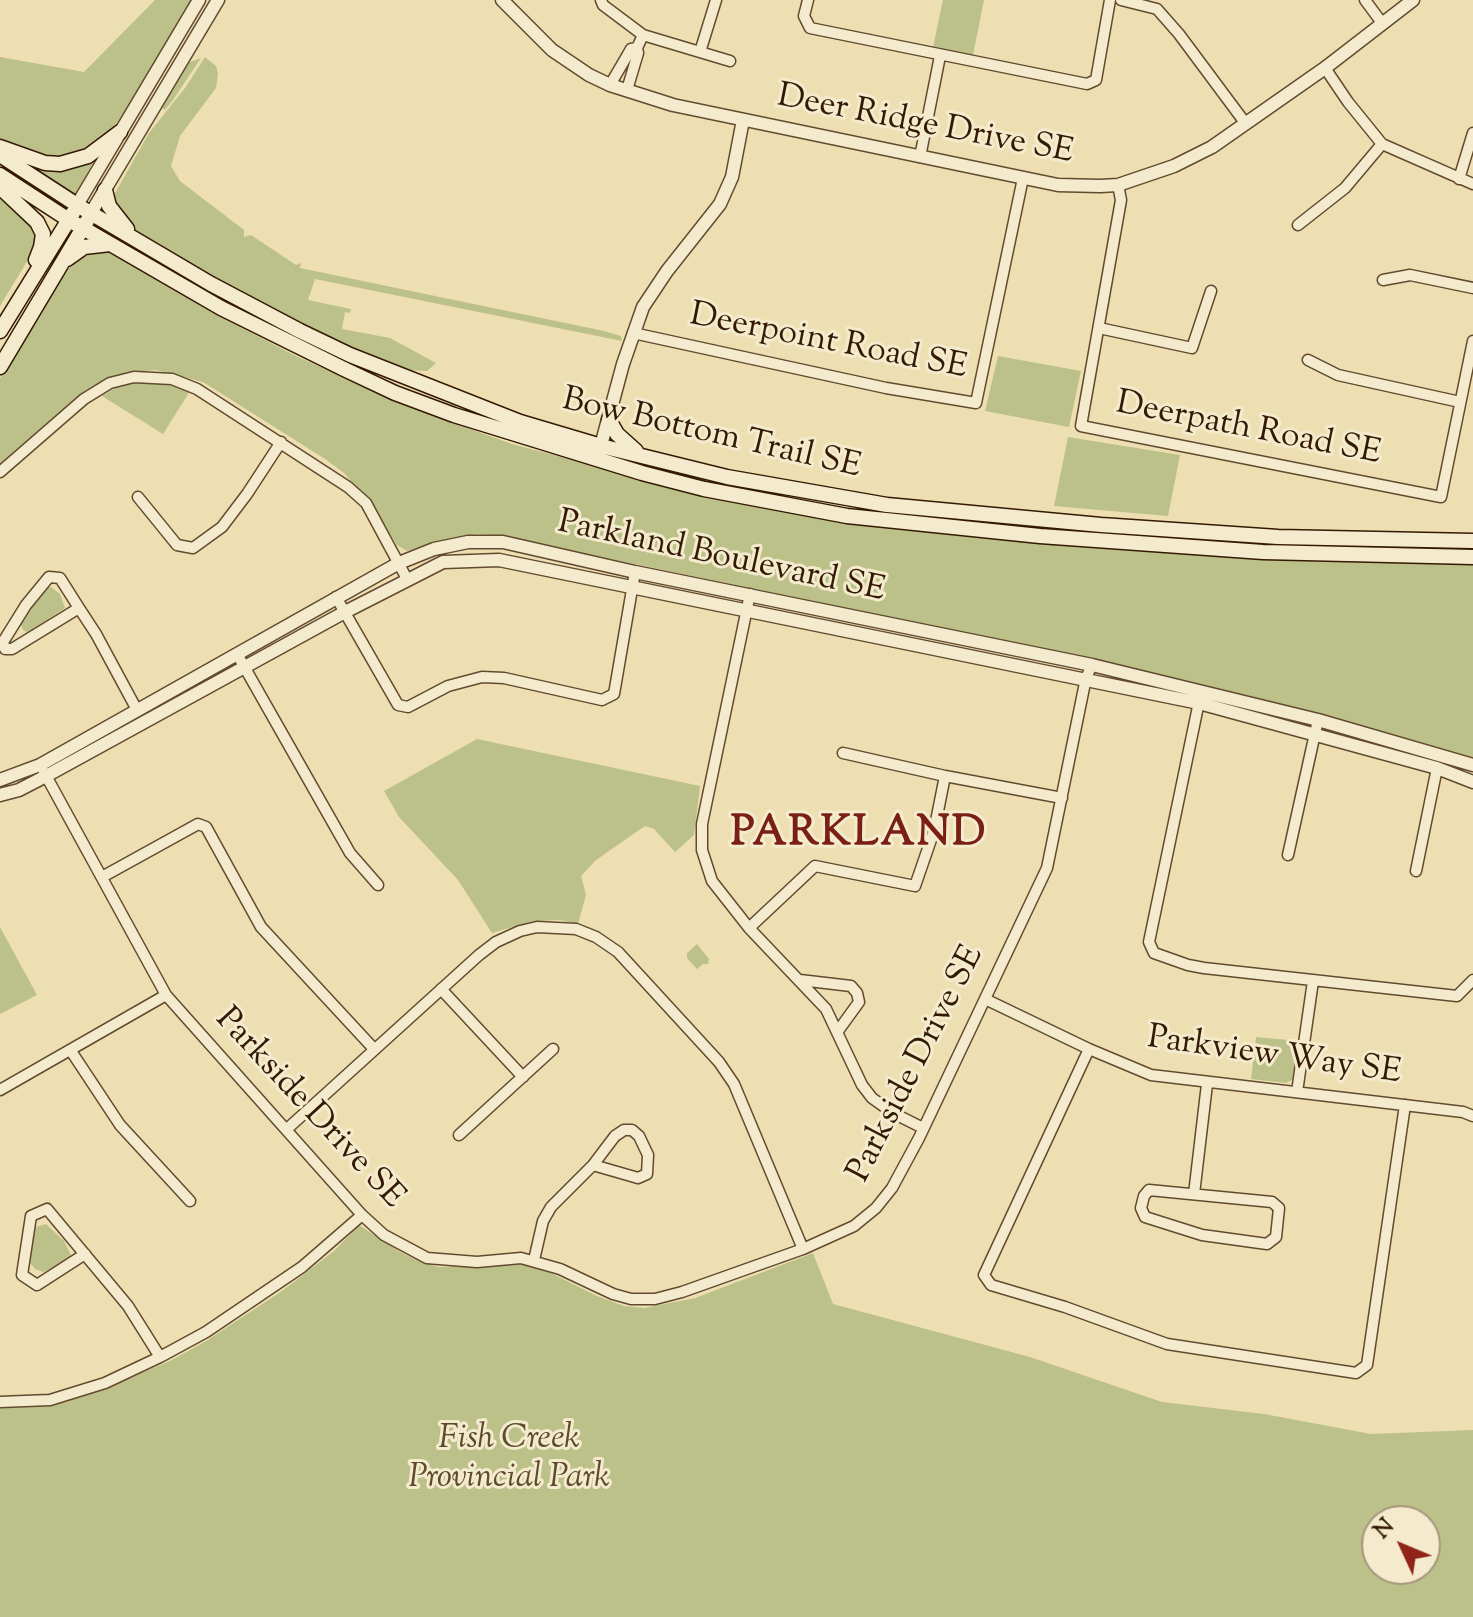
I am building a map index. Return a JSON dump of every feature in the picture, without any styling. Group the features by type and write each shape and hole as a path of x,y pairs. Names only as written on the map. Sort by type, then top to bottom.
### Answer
{"main road":[{"path":"0,147 45,163 60,164 88,156 120,132"},
{"name":"Bow Bottom Trail SE","path":"0,155 77,205 254,308 350,355 599,454 704,489 847,516 1040,536 1248,551 1473,557"},
{"name":"Bow Bottom Trail SE","path":"0,175 69,220 221,308 395,393 468,420 599,454 643,455 727,477 813,494 943,511 1278,537 1473,541"},
{"path":"0,187 37,222 43,234 41,247 20,299"},
{"path":"105,190 109,206 134,239"},
{"path":"0,331 77,205"},
{"path":"0,367 91,213"},
{"path":"63,261 84,247 110,244"},
{"path":"609,420 624,443 643,455"}],"street":[{"path":"77,205 199,0"},
{"path":"91,213 218,0"},
{"name":"Deer Ridge Drive SE","path":"502,0 552,50 610,85 673,105 1058,185 1118,185 1174,166 1212,147 1325,68 1413,0"},
{"path":"601,0 603,5 643,35 730,61"},
{"path":"700,52 716,0"},
{"path":"808,0 804,16 810,28 1087,84 1096,80 1110,0"},
{"path":"1121,0 1157,9 1246,124"},
{"path":"1365,0 1382,23"},
{"path":"627,90 643,35"},
{"path":"610,85 631,49 637,48"},
{"path":"920,157 940,56"},
{"path":"1325,68 1382,144 1473,184"},
{"path":"599,454 633,333 651,292 720,204 732,177 743,120"},
{"path":"1459,179 1473,133"},
{"path":"1298,225 1345,188 1382,144"},
{"name":"Deerpoint Road SE","path":"633,333 886,388 976,403 1023,178"},
{"name":"Deerpath Road SE","path":"1118,185 1121,200 1081,426 1441,497 1473,341"},
{"path":"1383,280 1410,275 1473,288"},
{"path":"1099,328 1192,348 1211,291"},
{"path":"1308,360 1338,375 1460,402"},
{"path":"0,472 84,399 110,383 134,377 153,377 188,384 281,442 348,487 366,503 407,579"},
{"path":"138,497 177,545 193,548 222,527 281,442"},
{"name":"Parkland Boulevard SE","path":"0,795 19,790 137,710 336,597 399,563 434,549 468,542 503,542 1092,665 1314,734 1437,768 1473,782"},
{"name":"Parkland Boulevard SE","path":"0,780 43,771 443,562 499,560 1086,678 1318,720 1473,765"},
{"path":"336,597 398,705 408,707 448,686 482,677 504,678 602,700 614,694 635,572"},
{"path":"79,608 12,649 5,649 3,642 26,605 49,577 60,578 79,608 137,710"},
{"path":"750,594 708,787 701,838 712,881 749,928 826,1009 862,1085 872,1098 923,1128"},
{"path":"237,654 350,853 378,885"},
{"name":"Parkside Drive SE","path":"43,771 166,995 362,1215 394,1241 427,1258 477,1262 503,1257 534,1260 613,1294 631,1299 655,1299 803,1249 854,1226 876,1208 892,1188 1047,868 1086,678 1092,665"},
{"path":"1200,697 1149,942 1154,953 1188,965 1457,996 1473,980"},
{"path":"1288,855 1318,720"},
{"path":"843,753 1062,798"},
{"path":"1416,871 1437,768"},
{"path":"749,928 815,866 915,886 934,831 945,776"},
{"path":"102,877 198,824 206,827 261,927 374,1049"},
{"path":"287,1129 496,942 528,929 576,929 596,937 618,952 719,1062 734,1084 803,1249"},
{"path":"798,979 851,986 859,1002 838,1031"},
{"path":"1297,1092 1313,981"},
{"path":"441,989 523,1077"},
{"path":"0,1090 166,995"},
{"name":"Parkview Way SE","path":"985,999 1151,1075 1473,1116"},
{"path":"459,1135 553,1049"},
{"path":"1089,1049 984,1275 991,1285 1065,1307 1167,1344 1356,1373 1367,1365 1405,1105"},
{"path":"71,1051 120,1125 190,1201"},
{"path":"1194,1194 1207,1084"},
{"path":"534,1260 543,1221 551,1207 593,1165 615,1136 624,1130 632,1130 639,1136 650,1166 647,1174 638,1178 593,1165"},
{"path":"1149,1190 1194,1194 1272,1202 1279,1208 1276,1237 1267,1244 1202,1235 1145,1217 1141,1208 1149,1190"},
{"path":"85,1254 37,1285 22,1275 31,1216 47,1209 85,1254 128,1306 160,1357"},
{"path":"0,1402 50,1400 105,1383 160,1357 206,1332 302,1267 362,1215"}],"green space":[{"path":"155,0 191,0 123,115 104,139 93,148 49,160 0,143 0,57 84,72"},
{"path":"943,0 984,0 973,55 933,47"},
{"path":"205,57 216,66 216,88 180,136 171,166 180,181 244,230 244,237 251,235 296,265 301,263 300,268 604,331 621,336 622,341 315,279 308,300 351,309 350,313 345,312 342,329 390,338 436,363 427,371 402,370 274,312 150,242 125,224 114,200 115,193 149,133"},
{"path":"201,58 165,110 160,106 185,64"},
{"path":"14,158 94,161 76,193 71,193"},
{"path":"0,196 36,230 37,241 0,306"},
{"path":"86,251 108,251 213,313 298,357 415,409 512,444 732,502 843,521 969,537 1183,554 1473,564 1473,762 1344,721 1104,662 506,537 478,534 407,551 397,545 372,505 344,473 325,459 203,382 156,370 106,379 86,390 0,464 0,378 51,293"},
{"path":"998,356 1081,371 1069,427 985,411"},
{"path":"138,381 174,383 190,391 163,434 102,396 117,387"},
{"path":"1068,437 1180,455 1168,516 1054,506"},
{"path":"51,587 60,594 65,608 28,632 24,631 19,622 42,589"},
{"path":"477,739 700,786 694,835 675,852 654,829 645,826 596,860 581,876 586,895 578,924 559,920 533,921 492,933 458,880 399,817 384,791"},
{"path":"0,927 37,995 0,1014"},
{"path":"697,944 709,959 708,964 697,969 687,958 687,953"},
{"path":"1256,1037 1300,1041 1294,1079 1286,1083 1251,1079"},
{"path":"46,1224 64,1241 71,1255 68,1261 43,1272 30,1263 30,1246 32,1228"},
{"name":"Fish Creek Provincial Park","path":"359,1225 421,1262 439,1267 520,1264 539,1267 597,1296 624,1306 644,1308 695,1298 813,1253 833,1304 1030,1357 1162,1402 1264,1414 1371,1434 1473,1430 1473,1617 0,1617 0,1406 38,1406 100,1391 170,1361 282,1291 334,1251"}],"district":[{"name":"PARKLAND","path":"859,837"}]}
